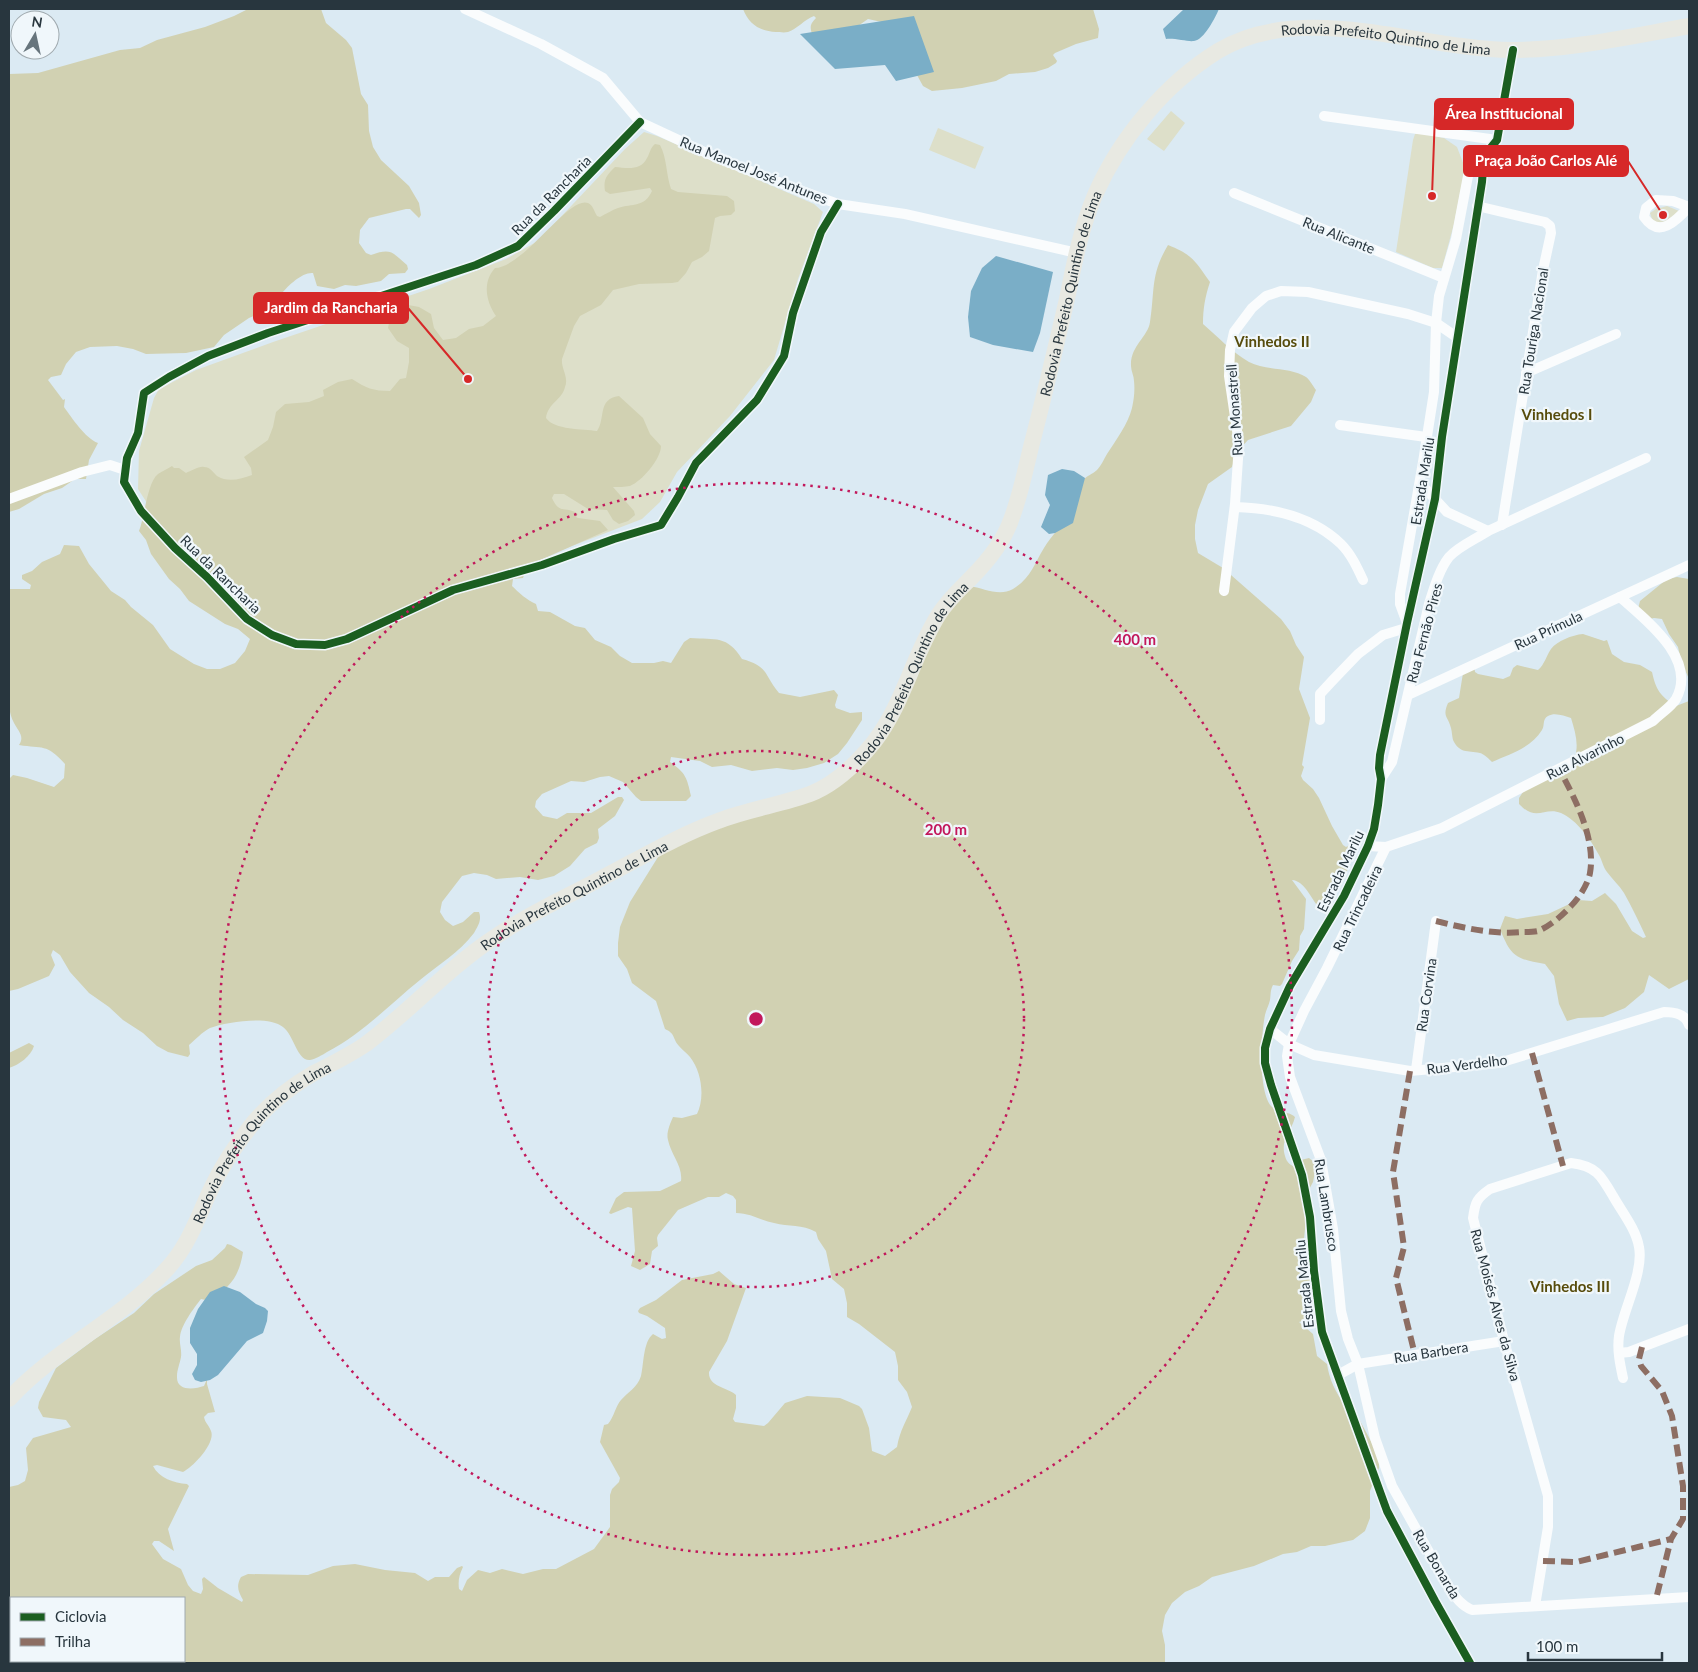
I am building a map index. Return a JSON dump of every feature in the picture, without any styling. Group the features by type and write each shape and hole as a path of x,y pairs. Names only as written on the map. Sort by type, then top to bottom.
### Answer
{"main road":[{"name":"Rodovia Prefeito Quintino de Lima","path":"9,1399 37,1372 137,1298 168,1269 190,1238 208,1194 227,1160 252,1124 281,1096 298,1083 359,1049 386,1028 458,964 508,928 718,820 809,794 827,786 864,754 886,726 926,638 944,605 993,554 1010,523 1050,376 1077,253 1095,197 1121,149 1134,131 1155,105 1186,75 1218,51 1235,42 1272,31 1327,28 1374,32 1470,47 1512,50 1579,45 1689,26"}],"street":[{"name":"Rua Manoel José Antunes","path":"466,9 533,40 603,78 640,122 713,156 838,204 905,214 1077,253"},
{"name":"Estrada Marilu","path":"1470,1663 1387,1511 1322,1332 1314,1271 1310,1218 1302,1175 1271,1085 1265,1062 1265,1048 1270,1029 1290,986 1344,896 1374,829 1381,779 1380,755 1406,626 1435,500 1442,437 1482,182 1484,156 1495,144 1512,50"},
{"path":"1324,116 1495,144"},
{"name":"Rua da Rancharia","path":"640,122 518,246 476,265 268,333 208,356 168,377 144,393 138,433 127,458 124,482 141,511 175,548 207,577 247,619 272,634 296,644 325,645 347,639 453,590 542,565 614,539 660,525 678,497 696,463 758,400 784,356 793,313 821,232 838,204"},
{"path":"1320,720 1320,694 1358,654 1383,635 1406,626 1400,604 1400,594 1434,392 1436,323 1439,296 1456,239 1468,176 1477,155 1495,144"},
{"name":"Rua Alicante","path":"1234,193 1444,278"},
{"name":"Rua Touriga Nacional","path":"1477,206 1537,219 1550,226 1502,525"},
{"name":"Rua Monastrell","path":"1224,591 1235,506 1239,444 1229,376 1230,350 1234,332 1252,308 1266,296 1281,291 1308,292 1408,314 1436,323 1458,338"},
{"path":"1526,373 1616,334"},
{"path":"1340,425 1426,437"},
{"name":"Rua Fernão Pires","path":"1381,779 1392,762 1428,604 1437,580 1449,557 1468,543 1488,532 1646,458"},
{"path":"9,499 82,472 110,465 125,470"},
{"path":"1420,483 1447,512 1488,532"},
{"path":"1235,506 1257,507 1303,519 1323,530 1342,544 1355,562 1363,580"},
{"name":"Rua Prímula","path":"1408,696 1689,565"},
{"name":"Rua Alvarinho","path":"1368,846 1386,848 1442,828 1653,721 1676,700 1683,681 1681,660 1658,630 1620,597"},
{"name":"Rua Trincadeira","path":"1328,968 1386,848"},
{"name":"Rua Corvina","path":"1416,1070 1436,921"},
{"name":"Rua Lambrusco","path":"1328,968 1304,1011 1289,1044 1288,1056 1290,1077 1321,1160 1333,1229 1341,1311 1348,1339 1358,1364"},
{"name":"Rua Verdelho","path":"1270,1029 1289,1044 1314,1055 1416,1070 1499,1062 1664,1012 1681,1014 1688,1020 1689,1025"},
{"name":"Rua Moisés Alves da Silva","path":"1535,1606 1548,1527 1548,1496 1504,1341 1473,1218 1474,1206 1479,1197 1490,1189 1571,1163 1584,1165 1595,1170 1605,1182 1636,1236 1639,1248 1638,1269 1619,1337 1618,1353 1623,1378"},
{"path":"1618,1353 1630,1352 1689,1329"},
{"name":"Rua Barbera","path":"1338,1375 1358,1364 1504,1341"},
{"name":"Rua Bonarda","path":"1358,1364 1375,1438 1392,1486 1456,1599 1464,1607 1472,1610 1689,1597"}],"green space":[{"path":"248,9 321,9 326,23 346,40 352,48 361,94 368,105 369,131 373,147 381,160 409,186 419,203 421,215 419,218 410,209 406,209 369,218 360,230 359,243 366,253 371,255 391,252 407,265 408,269 405,273 389,274 381,281 356,286 345,285 334,289 317,286 313,273 304,275 281,294 281,302 249,318 224,335 214,347 186,353 146,354 117,346 90,347 76,352 66,364 61,375 51,377 48,380 63,400 65,399 64,407 75,422 88,437 98,443 89,460 86,479 75,479 62,488 44,494 19,509 9,512 9,74 38,73 120,50 140,48 157,40 205,27"},
{"path":"743,9 1093,9 1099,29 1098,38 1076,44 1055,53 1053,55 1057,61 1048,68 1035,72 1009,74 996,81 962,88 932,91 923,86 912,66 900,26 868,19 855,28 813,37 811,27 816,18 814,16 791,31 776,32 755,26 748,19"},
{"path":"1171,111 1185,123 1164,151 1147,139"},
{"path":"938,128 984,147 975,169 929,150"},
{"path":"644,132 814,204 823,212 798,279 774,360 730,416 677,472 660,502 642,519 559,551 149,506 138,489 139,451 154,398 159,389 196,370 429,289 506,259 538,241 625,149"},
{"path":"1415,134 1444,138 1457,147 1465,168 1454,224 1442,268 1433,268 1396,252"},
{"path":"655,144 660,145 662,150 671,189 678,192 727,196 734,201 735,211 731,215 715,218 709,251 692,262 678,282 639,284 613,290 601,305 580,316 574,326 562,359 566,380 565,387 549,409 546,418 555,425 562,427 597,431 605,405 612,398 619,396 643,418 650,434 661,446 660,451 650,469 635,483 630,486 613,487 634,511 635,515 628,521 619,524 613,520 607,510 588,509 564,494 554,494 552,498 561,509 574,511 578,514 576,517 578,518 600,521 608,530 527,566 523,578 513,579 512,586 526,599 536,604 538,611 550,612 575,626 585,628 595,640 611,647 620,656 632,663 663,661 671,663 684,642 690,638 714,639 726,642 737,651 742,659 762,668 779,693 800,697 834,690 838,695 836,708 850,713 862,712 862,720 847,743 838,754 824,763 793,770 777,768 752,771 731,765 712,767 700,761 671,757 670,762 683,773 687,780 691,796 686,801 641,801 623,782 609,776 584,782 571,781 542,794 536,801 535,807 543,816 557,819 567,813 591,813 618,797 622,797 624,800 615,816 598,829 599,838 597,843 585,849 570,866 554,876 538,880 520,877 496,879 474,873 462,876 442,902 440,912 445,920 453,926 463,922 474,912 479,912 480,920 474,933 456,952 364,1028 340,1045 310,1060 302,1056 283,1027 276,1023 258,1020 236,1022 210,1028 189,1045 190,1054 188,1057 168,1052 157,1046 143,1033 89,993 70,972 60,955 53,950 51,955 55,965 49,976 9,991 9,779 13,775 54,787 64,778 65,764 59,757 44,748 19,745 21,736 12,719 9,707 10,589 30,589 31,585 22,579 22,575 32,571 42,562 60,554 64,545 79,546 89,564 111,591 125,600 153,625 170,649 194,664 207,669 220,669 235,663 245,651 250,639 238,629 225,624 189,601 169,579 151,554 146,540 139,531 154,478 172,466 186,473 200,467 206,467 217,476 230,480 252,475 251,468 244,457 268,440 276,412 285,404 309,402 324,396 323,390 338,382 352,379 370,388 390,391 400,379 406,378 409,362 409,348 397,341 388,328 391,313 403,304 419,307 431,314 434,328 443,340 456,338 469,329 483,326 496,316 490,305 487,292 488,279 495,268 507,265 519,256 558,220 580,203 590,204 597,216 600,217 618,208 642,203 649,196 652,191 650,188 610,194 605,191 605,180 615,167 633,168 641,165"},
{"path":"1667,206 1679,211 1668,221 1653,222 1650,213"},
{"path":"1168,245 1193,259 1201,269 1210,282 1203,313 1203,324 1231,349 1256,365 1300,374 1307,378 1316,390 1311,402 1291,426 1248,440 1237,452 1232,467 1208,484 1198,510 1195,539 1198,553 1223,568 1281,619 1304,657 1299,689 1310,718 1302,765 1304,767 1301,776 1319,798 1343,845 1346,847 1351,844 1354,848 1338,891 1325,903 1317,905 1300,883 1292,880 1306,899 1304,929 1300,936 1299,950 1282,984 1280,986 1273,985 1271,989 1270,1000 1265,1013 1262,1075 1264,1088 1271,1106 1277,1111 1295,1117 1284,1145 1287,1160 1297,1168 1301,1160 1309,1158 1316,1167 1313,1182 1305,1197 1306,1219 1304,1239 1307,1257 1306,1263 1301,1269 1311,1281 1310,1312 1308,1319 1299,1322 1313,1334 1317,1356 1327,1364 1331,1380 1345,1405 1352,1406 1373,1445 1379,1461 1379,1468 1370,1491 1370,1518 1365,1531 1353,1540 1325,1546 1311,1546 1297,1552 1283,1554 1254,1566 1212,1577 1199,1586 1185,1592 1172,1603 1165,1615 1162,1631 1165,1645 1165,1663 50,1662 185,1662 185,1597 10,1597 9,1649 9,1487 25,1481 28,1470 26,1448 33,1438 71,1427 66,1420 43,1417 38,1408 39,1402 56,1368 134,1313 154,1294 196,1266 212,1260 227,1244 243,1252 239,1268 232,1281 223,1291 210,1301 201,1299 185,1322 181,1332 181,1359 177,1371 178,1381 183,1387 204,1386 207,1379 215,1412 208,1413 204,1417 211,1431 210,1442 198,1460 183,1472 157,1465 153,1466 163,1477 189,1486 168,1529 174,1551 159,1541 154,1541 152,1544 163,1559 181,1569 188,1585 193,1591 201,1594 203,1589 202,1579 204,1577 242,1602 238,1583 241,1577 248,1574 308,1575 333,1566 355,1564 415,1573 428,1581 435,1577 449,1577 457,1568 462,1566 459,1589 462,1591 467,1580 478,1570 490,1573 502,1569 523,1574 543,1569 556,1569 594,1549 610,1527 610,1495 620,1478 600,1442 604,1425 608,1424 619,1402 635,1387 639,1380 647,1342 653,1334 662,1339 666,1338 665,1328 638,1311 682,1280 719,1271 734,1284 746,1288 727,1341 709,1372 715,1384 736,1395 736,1408 733,1419 735,1422 764,1426 785,1403 807,1396 840,1398 862,1409 869,1428 872,1451 885,1456 897,1447 901,1431 912,1407 907,1392 898,1380 895,1352 847,1317 844,1289 832,1279 826,1251 816,1232 806,1228 769,1222 746,1214 736,1213 736,1200 733,1196 726,1193 719,1197 708,1197 678,1210 658,1235 658,1246 652,1251 650,1264 640,1270 631,1266 635,1251 632,1208 628,1207 611,1214 609,1213 616,1198 624,1192 660,1191 681,1181 679,1165 668,1140 668,1131 673,1117 682,1118 697,1114 701,1100 701,1085 694,1063 672,1034 665,1029 656,1001 632,983 627,969 618,956 620,927 630,902 658,857 718,822 807,798 857,761 938,622 969,586 1002,592 1013,589 1024,580 1068,513 1082,482 1100,467 1128,420 1134,391 1131,359 1136,347 1149,327 1154,283 1162,256"},
{"path":"1677,577 1689,579 1689,679 1681,661 1678,647 1662,619 1654,618 1642,621 1636,617 1640,601 1667,579"},
{"path":"1583,634 1604,641 1607,640 1612,654 1624,662 1640,665 1652,672 1655,684 1660,692 1676,706 1689,701 1689,979 1669,989 1649,975 1644,992 1625,1008 1603,1017 1578,1018 1567,1021 1559,1004 1554,976 1545,964 1521,958 1511,951 1508,946 1500,929 1505,916 1517,919 1548,914 1578,900 1592,901 1605,893 1616,904 1632,931 1643,938 1646,937 1624,893 1606,870 1596,849 1578,825 1561,813 1555,811 1531,812 1525,810 1519,804 1519,798 1523,792 1575,757 1577,742 1571,718 1557,714 1548,716 1545,719 1542,730 1526,746 1492,762 1482,754 1458,748 1453,740 1446,711 1448,703 1459,698 1463,673 1474,666 1475,672 1478,674 1503,679 1510,676 1513,668 1517,665 1538,670 1557,643"},
{"path":"29,1043 34,1046 27,1057 17,1065 9,1068 9,1053"}],"water":[{"path":"1184,9 1219,9 1209,28 1198,40 1166,39 1163,29"},
{"path":"914,16 934,72 896,81 885,65 835,69 800,34"},
{"path":"996,256 1053,272 1040,333 1033,352 993,345 970,337 968,317 971,291 982,268"},
{"path":"1062,469 1074,471 1085,478 1073,523 1055,533 1049,534 1041,527 1050,505 1045,495 1048,475"},
{"path":"224,1286 240,1292 265,1308 268,1311 267,1321 263,1333 247,1341 218,1375 210,1380 201,1382 195,1380 192,1374 197,1365 197,1354 190,1343 190,1328 198,1309 210,1292"}],"marked path":[{"path":"1436,921 1490,932 1538,931 1556,920 1577,899 1590,873 1590,846 1583,819 1559,769"},
{"path":"1532,1053 1563,1166"},
{"path":"1410,1071 1393,1172 1404,1247 1396,1278 1415,1355"},
{"path":"1642,1347 1639,1359 1641,1366 1662,1391 1672,1416 1683,1486 1683,1519 1671,1539 1656,1599"},
{"path":"1543,1561 1576,1562 1671,1539"}],"cycle path":[{"path":"1470,1663 1387,1511 1322,1332 1314,1271 1310,1217 1302,1175 1271,1085 1265,1063 1265,1048 1270,1029 1290,986 1344,896 1374,829 1381,779 1379,768 1380,755 1435,499 1442,437 1482,182 1484,156 1497,140 1513,50"},
{"path":"640,122 518,246 476,265 268,333 208,356 144,393 138,433 127,458 124,482 141,511 175,548 207,577 247,619 272,635 296,644 325,645 347,639 453,590 542,565 614,539 661,525 696,463 757,400 784,356 793,313 821,232 838,204"}],"place":[{"name":"Área Institucional","path":"1432,196"},
{"name":"Praça João Carlos Alé","path":"1663,215"},
{"name":"Jardim da Rancharia","path":"468,379"}],"district":[{"name":"Vinhedos II","path":"1272,341"},
{"name":"Vinhedos I","path":"1557,414"},
{"name":"Vinhedos III","path":"1570,1286"}]}
